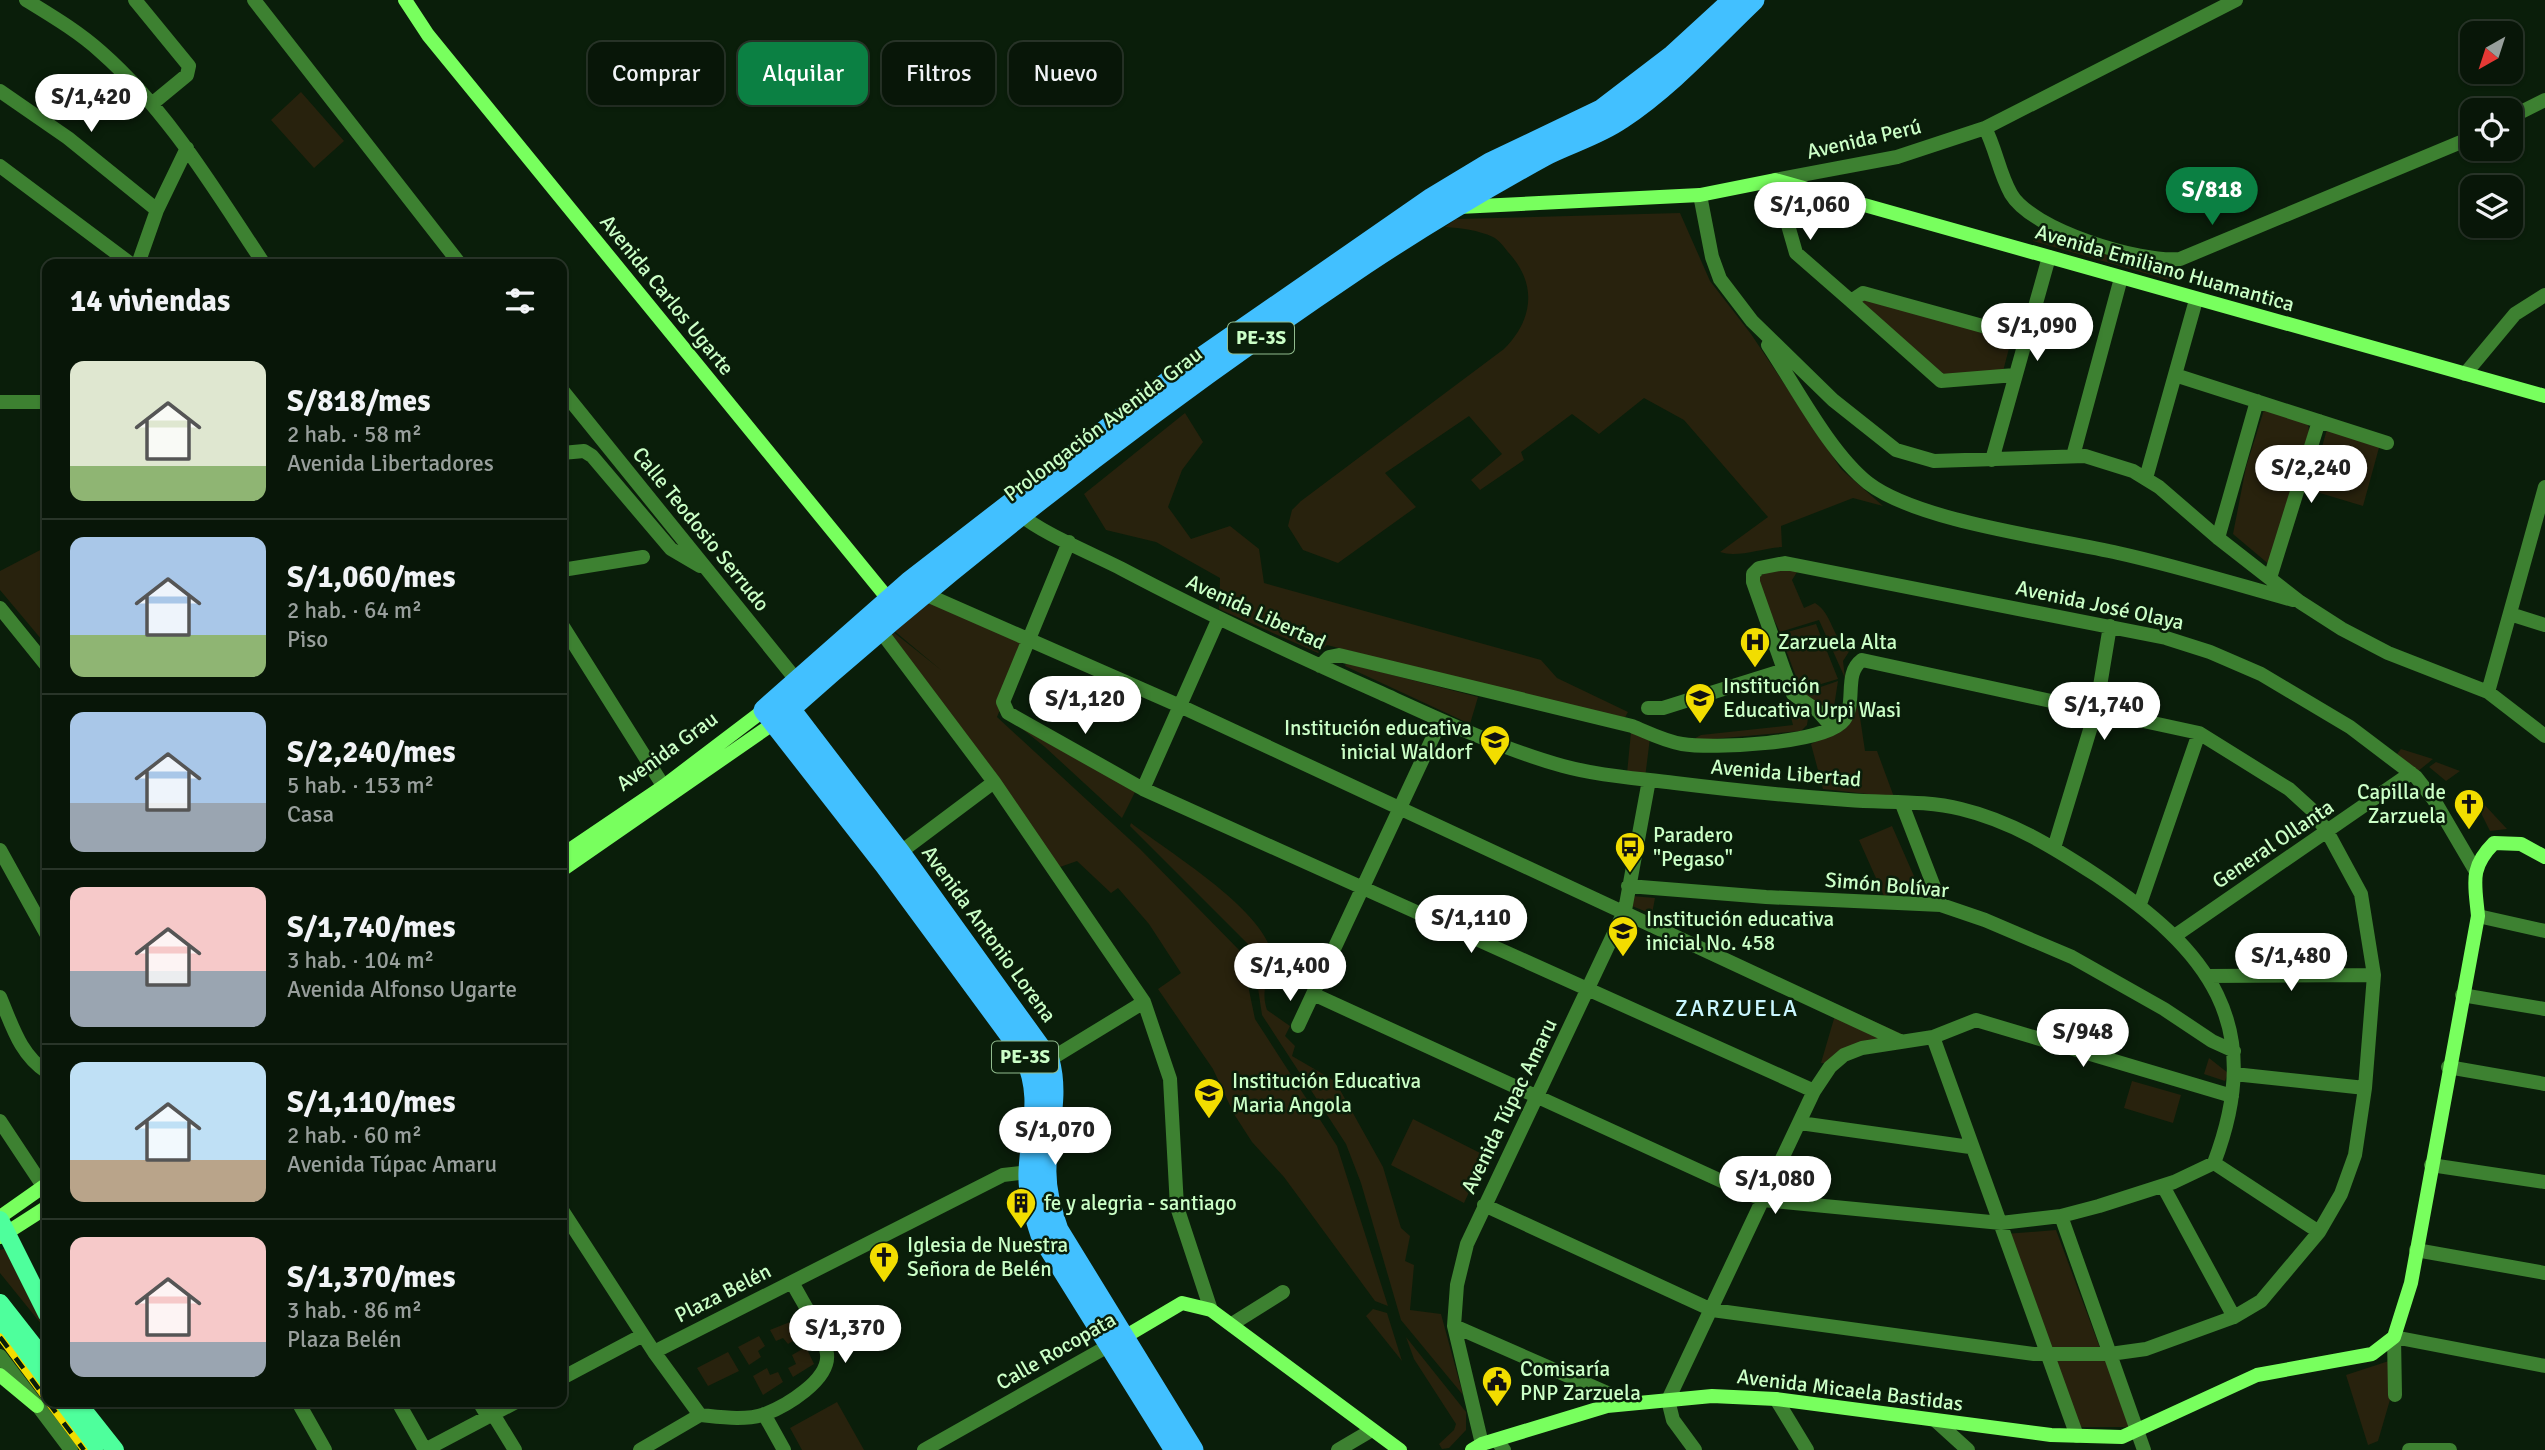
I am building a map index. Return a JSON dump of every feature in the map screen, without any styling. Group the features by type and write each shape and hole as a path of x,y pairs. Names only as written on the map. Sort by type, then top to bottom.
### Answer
{"highway":[{"name":"Prolongación Avenida Grau","path":"1678,61 1733,0"},
{"name":"Prolongación Avenida Grau","path":"777,709 916,588 1178,374 1441,203 1490,163 1601,110 1678,61 1754,0"},
{"name":"Avenida Antonio Lorena","path":"777,709 1049,1059 1054,1079 1047,1190 1052,1212 1067,1248 1175,1450"},
{"name":"Avenida Antonio Lorena","path":"892,859 1024,1054 1034,1076 1036,1098 1029,1172 1033,1213 1041,1235 1193,1450"}],"main road":[{"path":"2,1227 42,1304"},
{"path":"0,1303 42,1357"},
{"path":"0,1322 42,1379"},
{"path":"63,1407 94,1450"},
{"path":"81,1407 114,1449"},
{"path":"93,1407 114,1449"}],"street":[{"path":"26,0 101,51 153,103 187,148 261,259"},
{"path":"135,0 189,66 187,75 153,103"},
{"path":"254,0 456,259"},
{"name":"Avenida Carlos Ugarte","path":"405,0 428,35 895,607"},
{"name":"Avenida Perú","path":"1441,203 1700,195 1897,157 1985,128 2236,0"},
{"path":"0,91 68,138 157,210"},
{"path":"2523,111 2545,100"},
{"path":"1985,128 2012,195 2023,208 2096,243 2163,261 2179,259 2460,142"},
{"path":"140,259 157,210 187,148"},
{"path":"0,166 124,259"},
{"path":"1774,180 1796,254 1941,381 2015,375"},
{"name":"Avenida Emiliano Huamantica","path":"1774,180 2545,396"},
{"path":"1700,195 1712,257 1720,279 1752,321 1845,461 1868,483 1892,498 1931,512 2121,553 2300,602"},
{"path":"1992,460 2049,257"},
{"path":"2073,456 2121,278"},
{"path":"1852,301 1863,293 2026,338"},
{"path":"2465,374 2515,314 2545,295"},
{"path":"2147,478 2196,300"},
{"path":"1752,321 1833,400 1896,450 1934,461 2073,456 2106,460 2147,478 2300,602 2342,629 2388,653 2488,692 2545,736"},
{"path":"2175,375 2387,443"},
{"name":"Calle Teodosio Serrudo","path":"567,396 802,686"},
{"path":"2218,538 2257,401"},
{"path":"0,402 42,402"},
{"path":"2270,578 2319,421"},
{"path":"567,453 584,451 592,456 671,549 706,569"},
{"path":"2488,692 2542,510 2545,487"},
{"name":"Avenida Libertad","path":"1014,509 1069,542 1218,620 1441,720 1561,765 1649,780 1957,808 2004,822 2054,848 2140,904 2176,935 2208,976 2230,1023 2234,1051 2227,1130 2214,1163"},
{"path":"1069,542 1003,702 1008,713 1143,789 1814,1091"},
{"path":"567,569 643,557"},
{"name":"Avenida José Olaya","path":"1784,670 1753,582 1753,574 1759,568 1785,563 2110,626 2210,652 2261,674 2350,727 2411,772 2434,800 2474,870"},
{"path":"916,588 1029,642 1180,706 1625,910 1902,1042"},
{"path":"0,608 42,661"},
{"path":"2510,614 2545,625"},
{"path":"1143,789 1218,620"},
{"path":"875,623 994,782 1144,1002 1170,1079 1177,1207 1211,1310 1400,1450"},
{"path":"2054,848 2096,710 2110,626"},
{"path":"567,633 667,791"},
{"path":"1320,666 1329,657 1339,655 1632,726 1663,740 1685,745 1708,746 1800,739 1833,728 1847,715 1853,670 1862,660 2096,710 2199,733 2289,789 2311,809 2328,833 2361,894 2374,975 2365,1088 2355,1155 2341,1194 2319,1232 2261,1301 2234,1317 2168,1344 2110,1354 2046,1354 1712,1310 1484,1205"},
{"path":"1648,708 1663,708 1784,670 1793,694 1818,711 1833,728"},
{"name":"Avenida Grau","path":"567,866 777,709"},
{"path":"1298,1026 1441,720"},
{"path":"2140,904 2199,733"},
{"name":"General Ollanta","path":"2176,935 2328,833 2411,772"},
{"name":"Avenida Túpac Amaru","path":"1477,1447 1454,1326 1457,1285 1467,1244 1625,910 1649,780"},
{"path":"892,859 994,782"},
{"name":"Avenida Grau","path":"567,852 667,791"},
{"path":"1902,804 1941,905"},
{"path":"2395,1395 2394,1336 2405,1308 2477,916 2474,870 2481,856 2494,843 2521,844 2545,857"},
{"path":"0,850 41,908"},
{"name":"Simón Bolívar","path":"1628,886 1766,897 1941,905 1985,920 2072,957 2164,1009 2212,1041 2234,1051"},
{"path":"2477,916 2545,931"},
{"path":"2208,976 2374,975"},
{"path":"1313,994 1763,1200 1998,1222 2061,1216 2163,1186 2214,1163 2319,1232"},
{"path":"2462,995 2545,1009"},
{"path":"0,997 26,1054 32,1063 42,1069"},
{"path":"1049,1059 1144,1002"},
{"path":"1695,1450 1674,1420 1668,1400 1814,1091 1830,1067 1844,1055 1862,1048 1933,1037 1976,1020 2232,1096"},
{"path":"1933,1037 1970,1147 2077,1436"},
{"path":"2448,1067 2545,1084"},
{"path":"2234,1074 2365,1088"},
{"path":"0,1121 42,1181"},
{"path":"1800,1123 1970,1147"},
{"path":"1029,1172 1049,1141"},
{"path":"2431,1165 2545,1182"},
{"path":"1029,1172 1052,1212"},
{"path":"792,1282 1003,1175 1029,1172"},
{"path":"2163,1186 2234,1317"},
{"path":"2,1227 42,1188"},
{"path":"2,1227 42,1209"},
{"path":"2061,1216 2144,1450"},
{"path":"567,1230 700,1415 640,1450"},
{"path":"2416,1250 2545,1273"},
{"name":"Plaza Belén","path":"654,1352 792,1282 828,1352 827,1363 816,1383 764,1414 724,1417 700,1415"},
{"path":"1232,1324 1283,1292"},
{"name":"Calle Rocopata","path":"924,1450 1182,1303 1211,1310"},
{"path":"1454,1326 1630,1403"},
{"path":"567,1374 643,1335"},
{"path":"2394,1336 2545,1366"},
{"name":"Avenida Micaela Bastidas","path":"1477,1447 1500,1446 1607,1406 1712,1396 1776,1399 2051,1436 2122,1437 2137,1433 2258,1375 2279,1368 2355,1359 2372,1354 2394,1336"},
{"path":"0,1356 71,1450"},
{"path":"0,1375 37,1406"},
{"path":"1776,1399 1807,1450"},
{"path":"301,1407 325,1450"},
{"path":"401,1407 425,1450 506,1407"},
{"path":"484,1407 515,1450"},
{"path":"764,1414 784,1450"},
{"path":"1935,1420 1968,1450"},
{"path":"1338,1450 1372,1430"},
{"path":"2409,1450 2450,1450"}],"shaded area":[{"path":"301,92 344,141 314,168 271,120"},
{"path":"1680,213 1710,281 1751,334 1841,469 1883,506 1853,498 1781,526 1782,547 1742,553 1720,552 1768,517 1684,420 1644,398 1599,434 1572,414 1521,452 1524,460 1480,490 1471,480 1502,454 1469,416 1385,473 1416,507 1338,563 1303,550 1288,526 1292,510 1504,349 1521,326 1526,314 1528,289 1518,264 1493,237 1445,227 1456,219"},
{"path":"2037,229 2132,264 2174,270 2172,281 2033,241"},
{"path":"1865,295 2012,337 2002,375 1940,376 1858,305"},
{"path":"2264,410 2308,424 2309,431 2271,566 2233,534 2246,467"},
{"path":"1185,413 1203,442 1182,470 1168,507 1191,539 1230,526 1259,549 1264,583 1541,660 1557,678 1628,712 1623,721 1327,645 1318,653 1219,609 1220,578 1156,542 1106,530 1084,494"},
{"path":"2327,429 2380,444 2363,506 2310,490"},
{"path":"42,549 42,640 0,590 0,571"},
{"path":"1785,569 1797,572 1792,580 1804,608 1815,603 1821,608 1839,640 1850,650 1843,661 1845,678 1819,620 1780,632 1757,586 1759,577 1766,572"},
{"path":"921,598 1028,642 997,717 1140,849 1241,952 1255,1019 1337,1146 1388,1306 1375,1301 1284,1177 1252,1142 1234,1114 1213,1069 1158,989 1181,973 1149,924 1118,888 1111,893 1077,861 1057,868 887,634 892,631 941,670 892,629"},
{"path":"1816,624 1838,679 1801,690 1780,634"},
{"path":"1346,663 1478,697 1470,724 1345,666"},
{"path":"1838,681 1833,713 1803,693"},
{"path":"1858,704 1865,751 1877,751 1894,797 1823,789 1811,744 1843,729"},
{"path":"1788,706 1808,718 1807,725 1801,731 1690,741 1701,735 1793,725"},
{"path":"1007,717 1135,792 1122,818 1045,747"},
{"path":"1631,732 1650,738 1644,786 1626,784"},
{"path":"2401,749 2433,759 2417,772 2397,754"},
{"path":"2436,762 2460,771 2446,781 2429,767"},
{"path":"2480,800 2507,829 2490,831 2476,803"},
{"path":"1131,823 1212,882 1264,935 1273,960 1265,992 1267,1010 1290,1026 1285,1036 1295,1046 1292,1056 1335,1081 1383,1167 1401,1228 1410,1236 1405,1261 1414,1265 1410,1310 1441,1314 1463,1395 1401,1320 1361,1183 1346,1144 1262,1015 1252,948 1130,826"},
{"path":"1892,826 1917,883 1884,896 1859,840"},
{"path":"1632,896 1655,898 1652,914 1632,906"},
{"path":"1838,1005 1902,1034 1842,1053 1826,1063 1821,1063"},
{"path":"2209,1058 2228,1073 2225,1081 2204,1074"},
{"path":"2132,1081 2181,1095 2173,1123 2124,1108"},
{"path":"1413,1119 1486,1156 1464,1203 1391,1165"},
{"path":"2056,1230 2100,1348 2049,1349 2005,1234"},
{"path":"8,1248 42,1318 42,1325 0,1273 0,1250"},
{"path":"1373,1309 1387,1313 1402,1361 1366,1316"},
{"path":"793,1318 802,1335 788,1344 783,1338 776,1341 770,1330 790,1322"},
{"path":"759,1336 765,1346 758,1351 761,1357 749,1365 738,1347"},
{"path":"1406,1337 1466,1412 1466,1430 1449,1448 1442,1449 1439,1444 1454,1430 1456,1424 1414,1359"},
{"path":"806,1347 814,1364 793,1377 788,1368 796,1364 792,1355"},
{"path":"728,1352 739,1371 708,1386 697,1368"},
{"path":"2052,1359 2107,1359 2129,1427 2077,1427"},
{"path":"2395,1359 2396,1379 2378,1441 2368,1445 2346,1375"},
{"path":"767,1368 770,1375 778,1372 783,1382 763,1395 753,1376"},
{"path":"837,1402 864,1450 802,1450 790,1428"}],"railway":[{"path":"0,1337 42,1393"},
{"path":"52,1407 84,1450"}],"place":[{"name":"Zarzuela Alta","path":"1755,669"},
{"name":"Institución Educativa Urpi Wasi","path":"1700,725"},
{"name":"Institución educativa inicial Waldorf","path":"1495,767"},
{"name":"Capilla de Zarzuela","path":"2469,831"},
{"name":"Paradero \"Pegaso\"","path":"1630,874"},
{"name":"Institución educativa inicial No. 458","path":"1623,958"},
{"name":"Institución Educativa Maria Angola","path":"1209,1120"},
{"name":"fe y alegria - santiago","path":"1021,1230"},
{"name":"Iglesia de Nuestra Señora de Belén","path":"884,1284"},
{"name":"Comisaría PNP Zarzuela","path":"1497,1408"}],"district":[{"name":"ZARZUELA","path":"1737,1008"}]}
